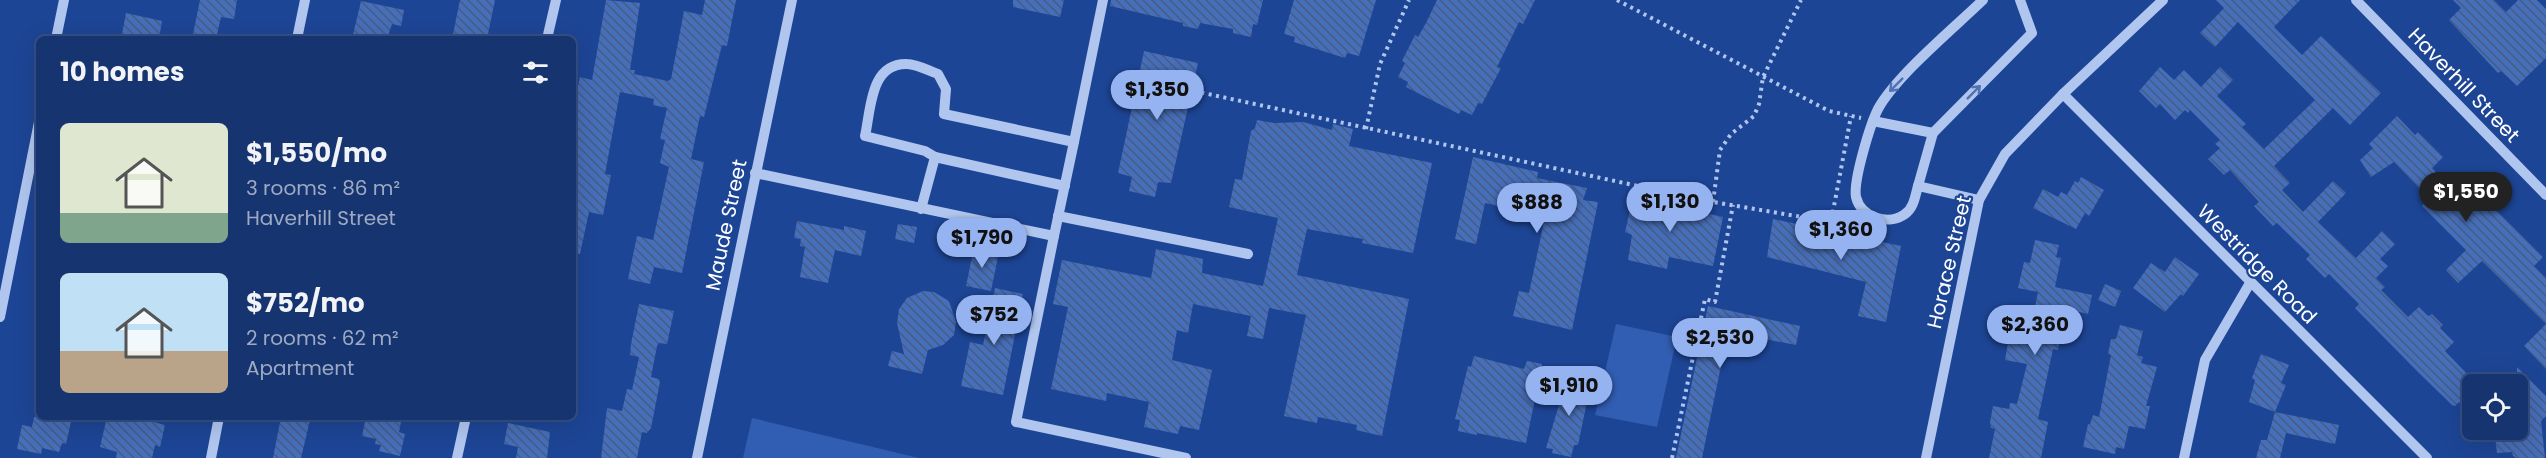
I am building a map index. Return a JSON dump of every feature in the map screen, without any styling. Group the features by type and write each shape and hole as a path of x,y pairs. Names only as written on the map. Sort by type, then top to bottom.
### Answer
{"street":[{"path":"57,36 64,0"},
{"path":"298,36 305,0"},
{"path":"549,36 556,0"},
{"name":"Maude Street","path":"697,458 792,0"},
{"path":"1103,0 1016,422 1185,458"},
{"path":"1983,0 1887,94 1873,121 1865,140 1856,197 1862,208 1874,218 1890,220 1904,215 1913,206 1933,134 2032,33 2020,0"},
{"name":"Horace Street","path":"1926,458 1978,200 2005,154 2063,94 2163,0"},
{"name":"Haverhill Street","path":"2356,0 2546,195"},
{"path":"1065,186 936,158 925,151 865,136 878,76 889,67 908,64 938,74 946,89 944,114 1074,142"},
{"name":"Westridge Road","path":"2063,94 2427,458"},
{"path":"1873,121 1933,134"},
{"path":"0,317 36,137"},
{"path":"921,209 936,158"},
{"path":"755,173 1054,236"},
{"path":"1918,186 1978,200"},
{"path":"1058,216 1248,254"},
{"path":"2184,458 2205,360 2250,283"},
{"path":"211,458 218,420"},
{"path":"457,458 465,420"}],"path":[{"path":"1366,129 1380,64 1409,0"},
{"path":"1617,0 1829,111 1873,121"},
{"path":"1713,202 1720,150 1731,134 1754,116 1759,104 1763,77 1801,0"},
{"path":"1194,91 1713,202 1831,222 1851,116"},
{"path":"1672,458 1705,299 1715,302 1732,205"}],"shaded area":[{"path":"1616,324 1677,337 1657,427 1595,415"},
{"path":"752,418 919,458 743,458"}],"building":[{"path":"200,0 237,0 234,19 221,17 217,36 193,36"},
{"path":"460,0 495,0 488,36 453,36"},
{"path":"606,0 640,3 630,70 635,70 634,74 668,81 671,79 684,11 702,15 705,0 736,0 727,46 722,45 704,117 700,116 691,159 704,162 682,273 654,267 650,284 628,279 637,236 653,240 669,167 660,163 665,140 660,139 667,108 653,105 654,99 620,92 605,174 611,175 603,215 589,212 580,254 576,253 576,95 580,77 592,80"},
{"path":"1013,0 1064,0 1060,17 1013,7"},
{"path":"1111,0 1263,0 1257,25 1253,24 1251,37 1233,33 1233,29 1200,23 1198,29 1183,26 1183,23 1110,6"},
{"path":"1294,0 1376,0 1359,56 1347,53 1345,58 1294,42 1295,37 1284,34"},
{"path":"1437,0 1535,0 1523,24 1519,22 1497,67 1501,68 1482,104 1478,103 1472,115 1461,110 1459,114 1441,105 1406,87 1408,82 1398,77 1405,63 1402,61 1415,35 1418,37"},
{"path":"2216,0 2300,0 2274,27 2302,55 2321,36 2381,93 2350,125 2333,108 2274,166 2290,183 2282,190 2303,212 2333,181 2346,193 2318,222 2356,258 2382,231 2395,244 2380,259 2388,266 2376,278 2385,287 2381,290 2408,317 2419,307 2428,316 2432,314 2443,325 2440,328 2454,342 2445,351 2467,374 2462,374 2462,405 2459,402 2455,406 2452,405 2355,308 2359,304 2329,274 2325,278 2306,259 2310,255 2277,223 2273,226 2254,206 2259,202 2230,170 2224,175 2208,159 2220,148 2215,144 2220,140 2190,110 2188,113 2185,110 2175,120 2160,104 2156,108 2139,91 2160,67 2174,80 2184,70 2201,87 2220,67 2233,80 2217,96 2246,124 2242,127 2264,149 2315,100 2238,22 2215,47 2200,33 2224,8"},
{"path":"2453,0 2494,0 2506,12 2518,0 2537,0 2546,9 2546,58 2517,86 2501,71 2498,73 2449,20 2461,8"},
{"path":"361,1 404,10 401,26 392,24 388,36 353,36"},
{"path":"126,13 162,21 160,36 122,36"},
{"path":"1144,51 1198,63 1171,183 1158,182 1155,197 1129,191 1132,177 1118,173"},
{"path":"2397,116 2415,135 2418,132 2443,157 2432,168 2466,203 2478,192 2543,257 2534,266 2546,278 2546,324 2482,261 2458,283 2446,270 2466,250 2422,206 2429,198 2394,162 2371,177 2360,160 2373,148 2369,144"},
{"path":"1257,120 1274,123 1303,122 1332,130 1333,124 1353,129 1349,146 1432,163 1413,253 1362,243 1363,239 1307,229 1297,275 1409,299 1382,436 1356,430 1357,425 1318,417 1317,423 1284,416 1306,315 1269,308 1263,339 1247,336 1251,316 1193,304 1188,333 1177,330 1172,360 1212,370 1199,430 1180,426 1178,434 1144,427 1149,402 1107,393 1106,401 1051,389 1068,307 1053,304 1062,260 1151,278 1156,249 1203,259 1202,273 1263,286 1278,218 1229,207 1235,179 1242,180 1251,131 1255,128"},
{"path":"1473,157 1538,172 1537,178 1587,188 1583,200 1598,202 1572,330 1513,316 1519,291 1529,293 1545,217 1485,203 1476,244 1455,239"},
{"path":"2081,177 2104,190 2089,216 2085,213 2076,229 2033,208 2043,189 2058,197 2061,192 2067,195 2075,181 2078,183"},
{"path":"1635,188 1653,192 1651,201 1723,217 1713,266 1669,257 1667,269 1628,260 1632,235 1625,232"},
{"path":"1773,219 1901,246 1886,322 1858,316 1866,282 1767,257"},
{"path":"797,221 844,230 844,226 866,231 861,256 835,250 828,283 800,277 805,247 800,246 801,239 794,238"},
{"path":"898,224 917,227 914,243 895,239"},
{"path":"2035,240 2059,245 2056,257 2061,258 2055,287 2092,295 2088,314 2066,309 2058,350 2053,349 2038,419 2048,422 2041,458 1989,458 1995,429 1991,428 1990,422 1993,406 2009,409 2010,403 2017,404 2027,364 2005,360 2009,337 2025,340 2026,336 2029,336 2038,292 2018,288 2024,262 2030,263"},
{"path":"974,247 999,252 991,291 966,286"},
{"path":"2175,257 2199,274 2183,296 2181,294 2165,312 2133,288 2151,263 2165,272"},
{"path":"2105,284 2121,291 2115,307 2098,300"},
{"path":"995,288 1023,294 1003,395 961,386 970,342 983,345"},
{"path":"923,291 934,292 949,301 956,322 954,335 943,345 928,350 922,374 888,366 892,351 904,354 897,323 899,309 907,298"},
{"path":"639,304 674,311 667,344 659,343 657,346 651,377 659,379 660,382 651,428 647,433 642,432 637,458 601,458 607,408 622,411 627,389 632,390 639,357 630,355"},
{"path":"1708,306 1800,326 1796,345 1728,332 1702,458 1676,458"},
{"path":"2546,324 2546,369 2524,346"},
{"path":"2120,325 2143,331 2137,355 2143,357 2141,363 2157,367 2146,406 2150,406 2145,429 2129,426 2124,449 2116,447 2115,454 2083,447 2088,424 2093,415 2099,417 2111,355 2108,354 2111,339 2116,339"},
{"path":"2261,354 2289,365 2281,383 2286,385 2275,412 2249,402 2255,380 2252,378"},
{"path":"1474,356 1524,369 1527,361 1542,364 1526,443 1458,431 1460,420 1455,419 1468,366 1471,367"},
{"path":"2517,367 2524,374 2517,374"},
{"path":"1568,375 1588,379 1585,391 1589,392 1578,445 1574,445 1571,457 1552,453 1553,449 1546,448"},
{"path":"2528,378 2546,396 2546,416 2541,421 2545,458 2517,458 2512,452 2497,453 2495,440 2528,440"},
{"path":"2275,412 2339,425 2335,444 2286,433 2280,458 2256,458 2261,440 2267,440"},
{"path":"34,417 36,420 71,420 66,444 62,443 59,452 42,448 41,454 17,449 22,425 32,427"},
{"path":"106,420 140,422 146,420 165,425 160,447 155,445 152,458 116,458 117,452 100,447"},
{"path":"280,420 310,420 301,458 273,458"},
{"path":"365,420 401,420 399,432 405,434 400,456 379,451 381,445 375,444 376,439 362,436"},
{"path":"508,423 550,432 547,458 516,458 518,447 504,444"}]}
